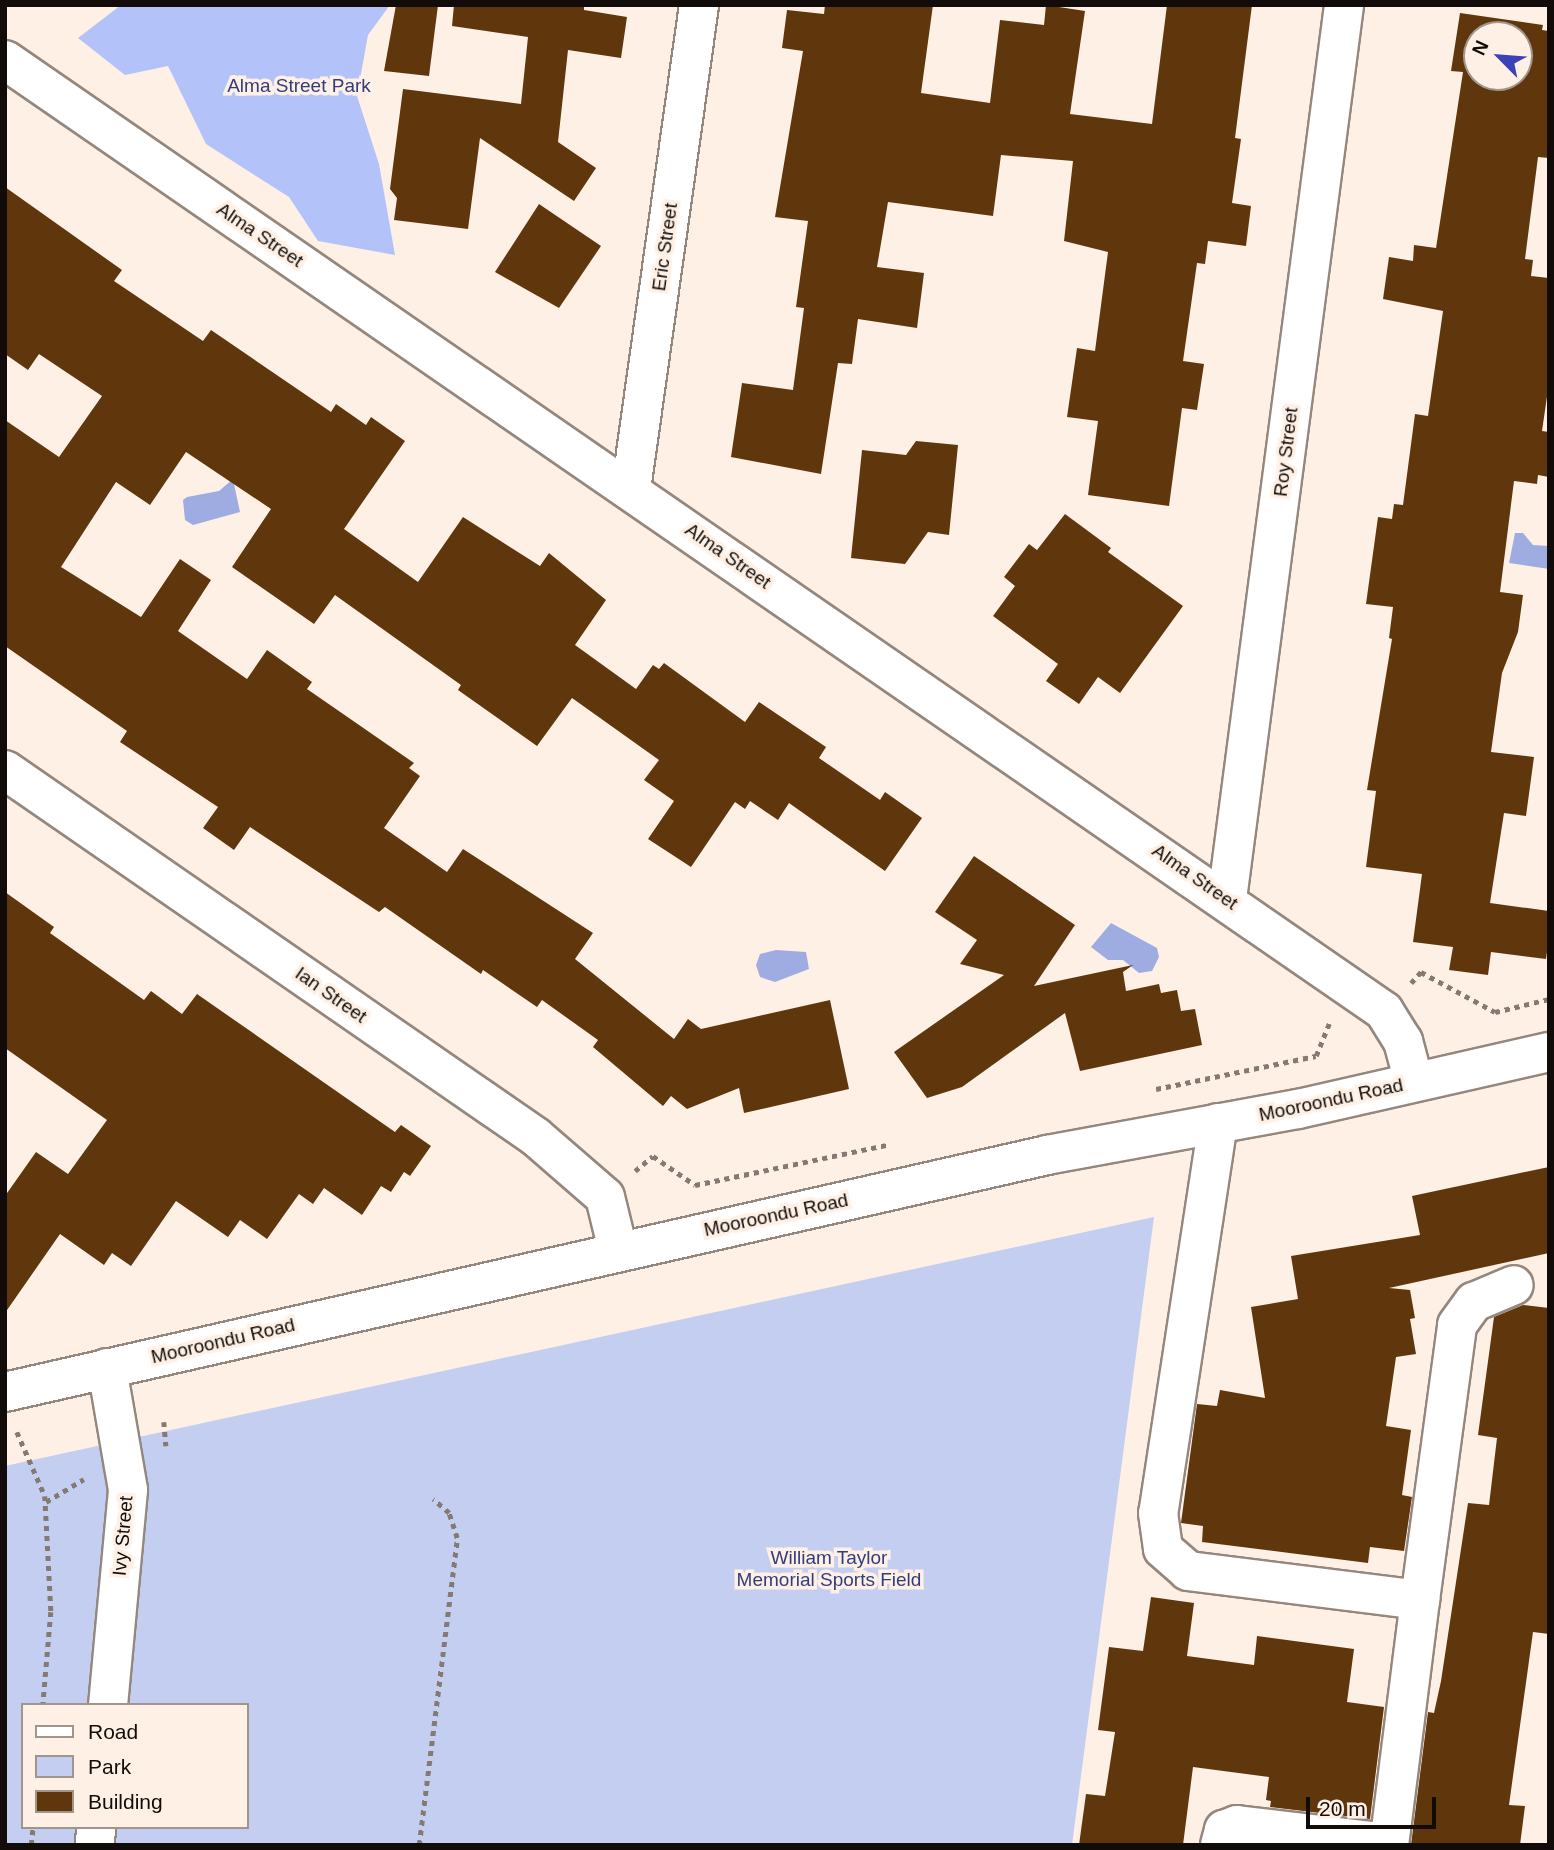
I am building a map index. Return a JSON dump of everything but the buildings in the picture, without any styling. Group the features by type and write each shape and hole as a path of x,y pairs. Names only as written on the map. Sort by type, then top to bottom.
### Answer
{"street":[{"name":"Eric Street","path":"631,489 699,5"},
{"name":"Roy Street","path":"1227,899 1344,5"},
{"name":"Alma Street","path":"5,60 1227,899 1384,1011 1404,1041 1414,1082"},
{"name":"Ian Street","path":"5,770 536,1137 605,1197"},
{"name":"Mooroondu Road","path":"6,1392 618,1250 1047,1155 1218,1124 1549,1052"},
{"path":"1218,1124 1158,1513 1163,1549 1188,1571 1420,1600"},
{"path":"605,1197 618,1250"},
{"path":"1220,1845 1224,1830 1237,1825 1389,1844 1457,1325 1475,1302 1514,1285"},
{"name":"Ivy Street","path":"107,1368 128,1490 108,1703"}],"path":[{"path":"1154,1090 1316,1056 1335,1011 1384,1011 1421,972 1495,1012 1549,999"},
{"path":"605,1197 653,1156 695,1185 898,1143"},
{"path":"6,1392 21,1445 46,1502 51,1612 43,1703"},
{"path":"46,1502 92,1475"},
{"path":"419,1845 457,1538 449,1513 433,1499"}],"green space":[{"name":"Alma Street Park","path":"121,5 390,5 368,35 357,96 379,164 395,255 318,241 289,197 206,144 168,66 125,75 78,38"},
{"name":"William Taylor Memorial Sports Field","path":"1154,1217 1072,1845 5,1845 5,1466"}],"shaded area":[{"path":"233,479 240,512 193,525 185,520 183,500 219,491"},
{"path":"1515,533 1523,533 1533,545 1549,546 1549,569 1509,563"},
{"path":"1111,923 1157,948 1159,957 1152,971 1139,973 1123,960 1108,960 1091,947"},
{"path":"776,950 806,952 809,969 775,982 760,977 756,965 760,954"}]}
